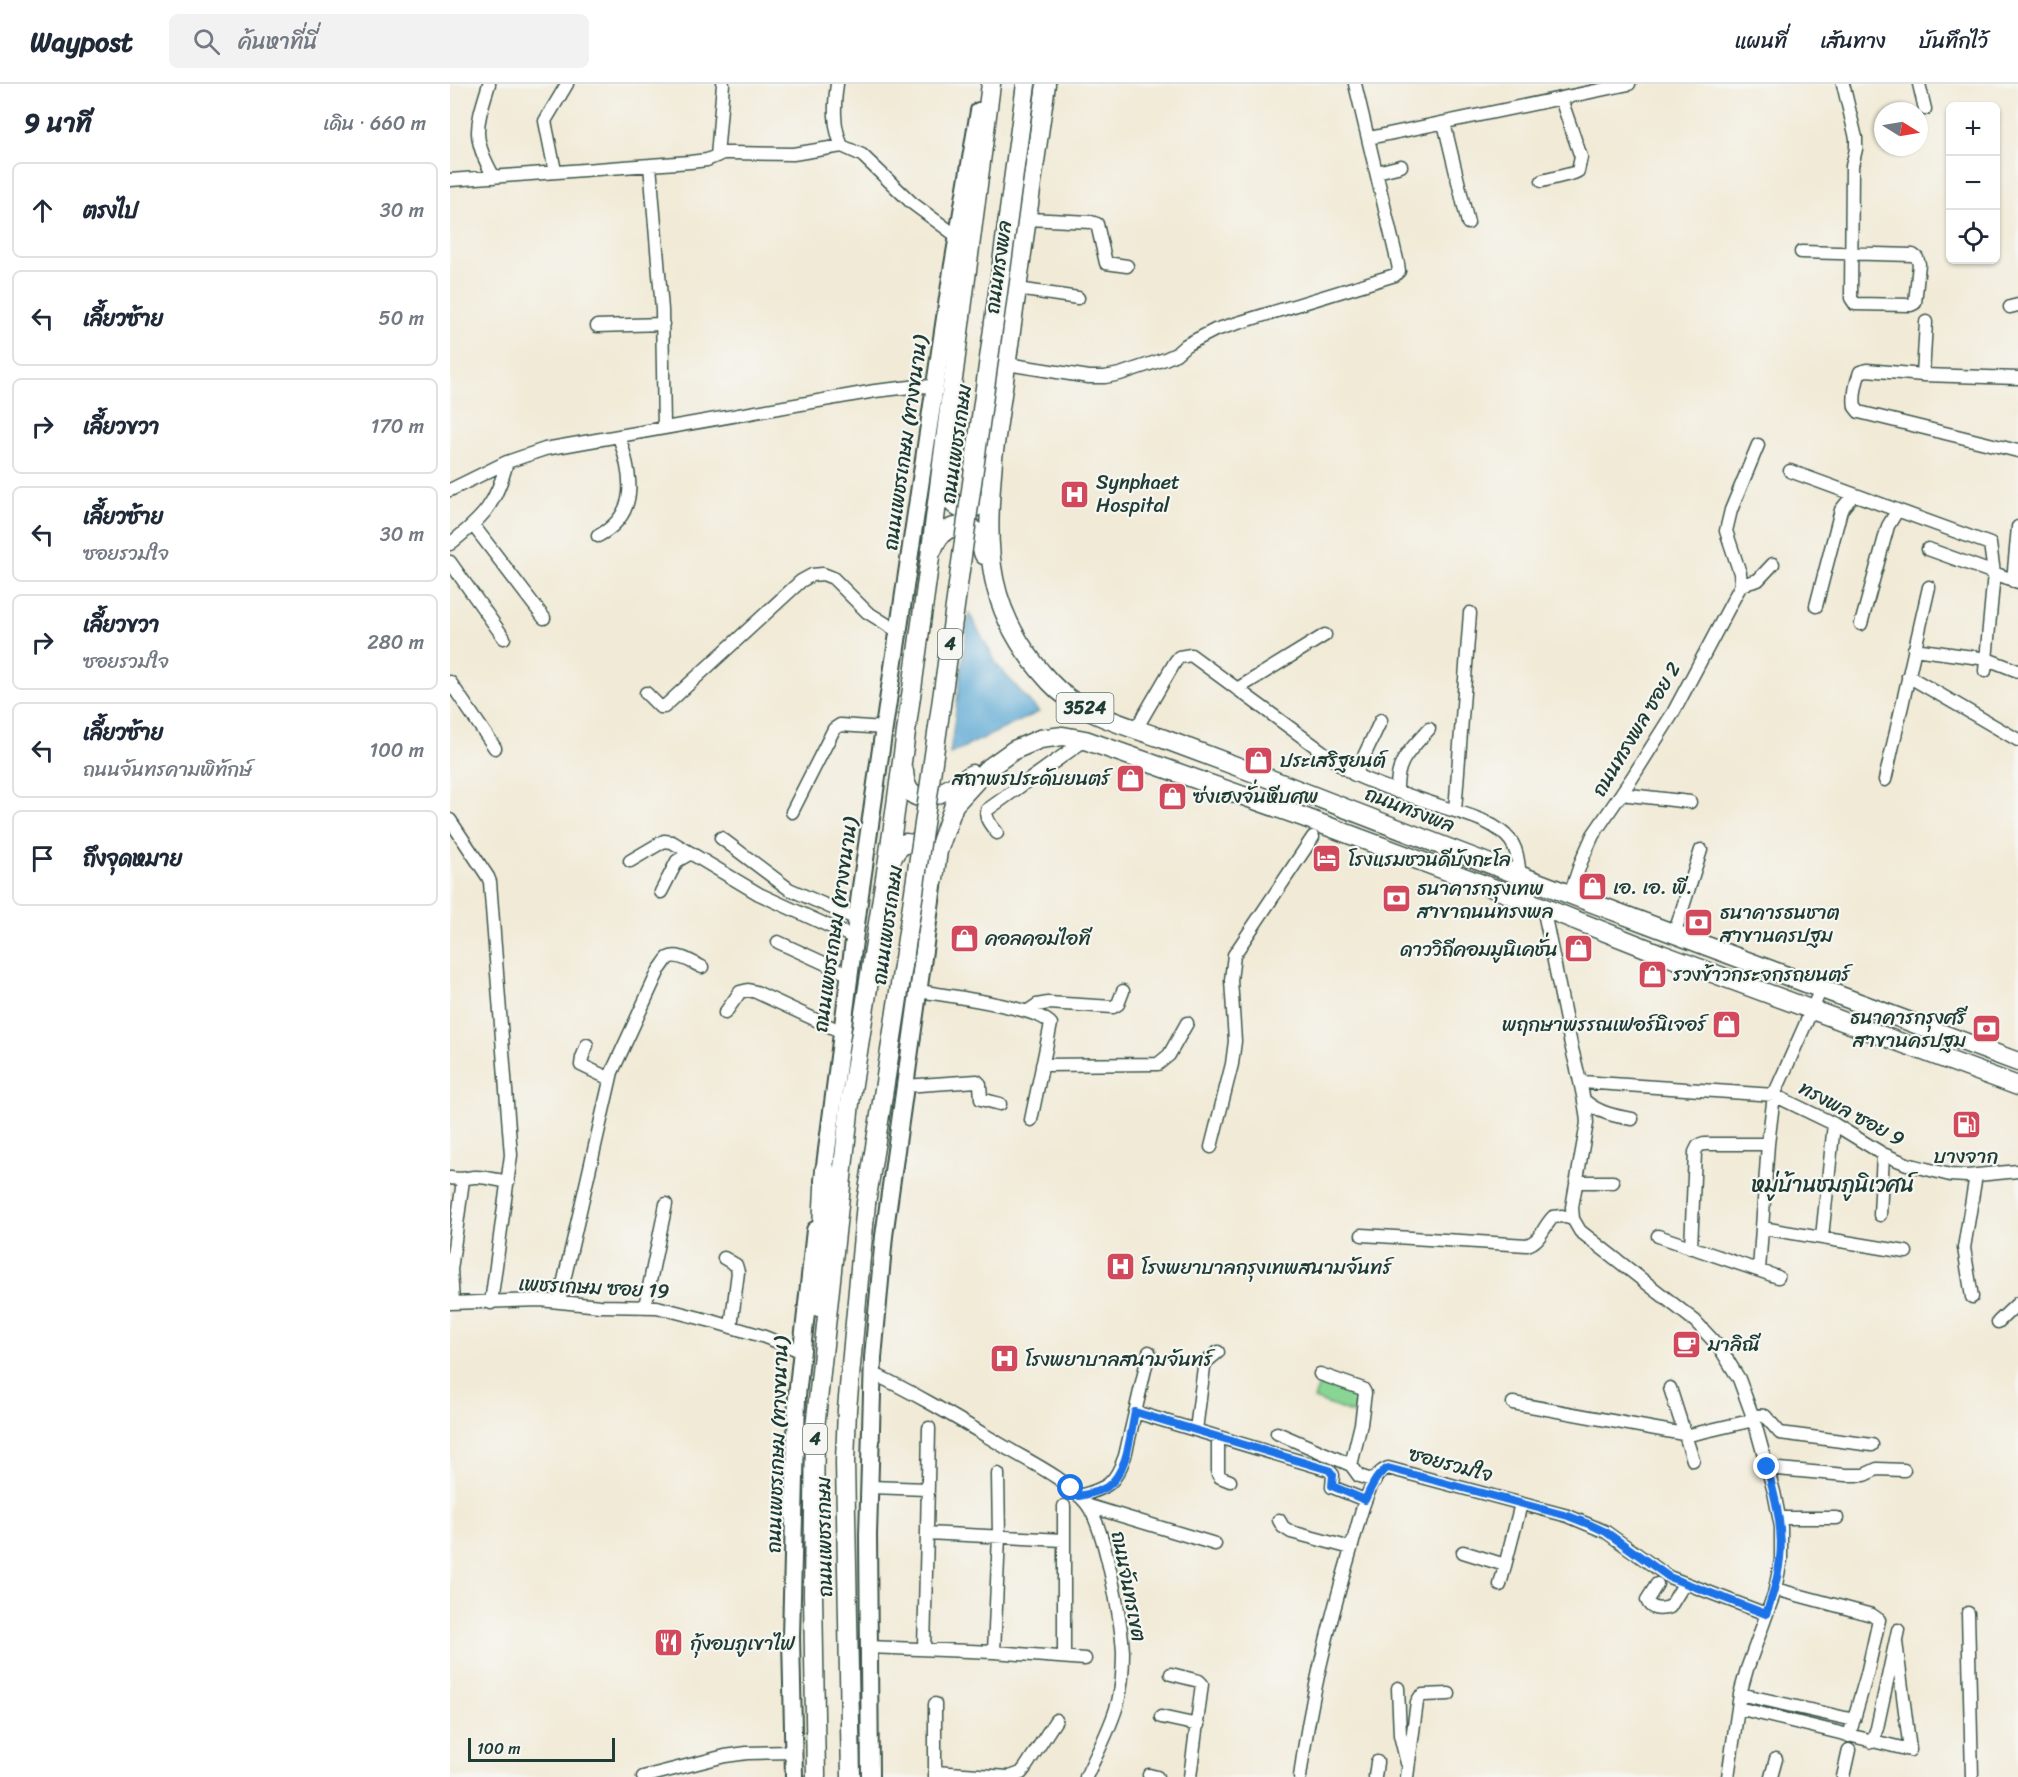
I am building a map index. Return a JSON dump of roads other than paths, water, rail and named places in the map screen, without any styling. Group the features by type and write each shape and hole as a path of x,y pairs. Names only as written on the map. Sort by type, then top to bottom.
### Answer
{"highway":[{"name":"ถนนเพชรเกษม","path":"816,1777 813,1594 815,1428 850,1103 906,734 991,84"},
{"name":"ถนนเพชรเกษม","path":"851,1773 845,1462 847,1409 866,1203 900,993 958,594 1026,84"},
{"name":"ถนนทรงพล","path":"1046,84 993,459 988,514 989,553 993,581 1006,620 1025,652 1052,685 1080,705 1111,720 1674,935 2018,1062"},
{"path":"944,445 946,494 957,507 965,510 975,508 982,502 993,459"},
{"path":"929,565 933,548 941,534 955,526 971,528 977,535 993,581"},
{"path":"906,734 905,784 914,796 926,798 942,794 984,765 1010,753"},
{"name":"3524","path":"934,879 938,851 954,805 986,770 1010,753 1040,740 1064,736 1085,740 1340,831 2018,1086"},
{"path":"1340,831 1347,809"},
{"path":"886,869 904,843 915,844 925,847 932,858 934,879"},
{"path":"815,1428 819,1271 825,1168"}],"main road":[{"name":"ถนนเพชรเกษม (ทางขนาน)","path":"794,1777 791,1637 797,1396 813,1242 898,632 958,237 980,106 986,84"},
{"path":"870,1777 868,1647 873,1358 884,1236 934,879"}],"street":[{"path":"489,84 477,133 486,162 494,177"},
{"path":"555,171 544,121 567,84"},
{"path":"717,156 723,84"},
{"path":"837,84 836,133 842,146"},
{"path":"1007,363 1089,377 1120,374 1176,354 1193,341 1215,330 1395,275 1398,271 1398,264 1355,84"},
{"path":"1369,138 1629,84"},
{"path":"1801,252 1851,253 1913,255 1919,264 1915,303 1911,305 1855,304 1851,298 1851,253 1852,166 1856,138 1843,84"},
{"path":"1919,84 1923,102"},
{"path":"1542,181 1574,173 1580,166 1581,157 1561,99"},
{"path":"1443,123 1468,223"},
{"path":"450,180 707,160 731,153 793,154 842,146 862,155 912,203 958,237"},
{"path":"650,165 663,324 664,428"},
{"path":"1377,172 1401,166"},
{"path":"1027,219 1097,224 1106,263 1127,266"},
{"path":"1018,289 1078,298"},
{"path":"1923,375 1926,322"},
{"path":"597,326 663,324"},
{"path":"2018,378 1923,375 1867,370 1860,372 1855,407 1859,412 2018,451"},
{"path":"450,490 507,462 545,449 875,391 919,386 935,387"},
{"path":"598,536 613,528 621,518 627,500 630,485 629,471 619,436"},
{"path":"1758,445 1731,510 1726,531 1742,585 1758,580 1773,564"},
{"path":"450,544 473,525 492,502 500,486 507,462"},
{"path":"1790,471 1990,544 1994,573 1986,665"},
{"path":"1816,606 1841,510 1853,495"},
{"path":"1862,624 1888,526 1897,511"},
{"path":"473,525 544,618"},
{"path":"1928,549 2016,581 2018,527"},
{"path":"450,562 504,638"},
{"path":"646,693 660,707 663,707 801,581 812,575 823,574 833,578 867,612 898,632"},
{"name":"ถนนทรงพล ซอย 2","path":"1570,895 1593,835 1673,713 1742,585"},
{"path":"1885,780 1929,587"},
{"path":"1455,812 1470,613"},
{"path":"1237,689 1324,635"},
{"path":"1914,649 2018,671"},
{"path":"1136,729 1179,657 1191,655 1328,758 1355,775 1397,792 1476,818 1498,830 1510,840 1516,852 1520,875"},
{"path":"1908,676 2018,740"},
{"path":"450,682 495,748"},
{"path":"1355,775 1381,720"},
{"path":"792,812 834,729 840,724 884,728"},
{"path":"1397,792 1400,765 1429,729"},
{"path":"998,833 987,820 985,815 987,810 1085,740"},
{"path":"1621,794 1690,802"},
{"path":"450,820 490,882 511,1155 491,1303"},
{"path":"1210,1147 1232,1064 1235,1041 1231,980 1234,955 1313,837"},
{"path":"721,838 789,890 857,919"},
{"path":"630,861 664,841 672,842 759,894 855,938"},
{"path":"1674,935 1701,850"},
{"path":"661,892 677,861 691,853"},
{"path":"1543,907 1585,1101 1587,1123 1572,1207 1574,1219 1580,1231 1667,1298 1701,1328 1729,1361 1739,1379 1753,1417 1780,1518 1781,1560 1775,1589 1740,1694 1728,1777"},
{"path":"778,942 850,975"},
{"path":"559,1302 610,1079 659,970 668,958 675,956 687,959 702,967"},
{"path":"1759,1269 1774,1095 1821,989"},
{"path":"725,1013 740,992 748,990 842,1032"},
{"path":"919,991 1028,1011 1044,1017 1050,1024 1031,1120"},
{"path":"1028,1011 1037,1005 1047,1003 1113,1007 1118,1004 1124,991"},
{"path":"1042,1065 1158,1064 1169,1055 1187,1023"},
{"path":"587,1045 581,1065 610,1079"},
{"path":"905,1086 977,1081 980,1084 981,1099 1000,1104"},
{"path":"1581,1082 1774,1095"},
{"name":"ทรงพล ซอย 9","path":"1774,1095 1834,1124 1883,1154 1907,1164 1950,1175 2018,1171"},
{"path":"1585,1101 1614,1116 1632,1119"},
{"path":"1822,1237 1834,1124"},
{"path":"1691,1248 1695,1152 1698,1146 1704,1144 1768,1144"},
{"path":"1880,1215 1883,1154"},
{"path":"1972,1297 1964,1248 1976,1175"},
{"path":"450,1178 464,1180 473,1177 508,1182"},
{"path":"452,1303 451,1269 464,1180"},
{"path":"1576,1182 1613,1182"},
{"path":"645,1306 666,1204"},
{"path":"1362,1235 1527,1245 1539,1239 1553,1217 1562,1216 1574,1219"},
{"path":"1762,1228 1906,1252"},
{"path":"1658,1236 1778,1277"},
{"path":"724,1258 736,1265 738,1272 731,1327"},
{"name":"เพชรเกษม ซอย 19","path":"452,1303 540,1300 600,1306 645,1306 666,1309 731,1327 801,1351"},
{"path":"1998,1322 2018,1304"},
{"path":"1079,1496 1097,1491 1114,1481 1125,1456 1149,1352"},
{"path":"1196,1430 1204,1367 1206,1362 1218,1352"},
{"name":"ถนนจันทรเขต","path":"874,1374 926,1399 1044,1470 1089,1506 1102,1537 1123,1654 1122,1683 1118,1703 1086,1777"},
{"path":"1320,1374 1363,1389 1365,1393 1361,1424 1351,1465"},
{"path":"1670,1388 1692,1460"},
{"path":"1513,1402 1684,1435 1702,1434 1753,1417 1765,1416 1780,1433 1872,1445"},
{"path":"1135,1412 1329,1470 1333,1475 1332,1486 1365,1500"},
{"path":"924,1648 929,1428"},
{"path":"1277,1433 1351,1465 1359,1476 1375,1481 1365,1500 1325,1647 1300,1777"},
{"path":"1218,1437 1218,1474 1230,1481"},
{"path":"1767,1467 1846,1476 1864,1475 1877,1469 1904,1470"},
{"name":"ซอยรวมใจ","path":"1375,1481 1381,1472 1388,1468 1395,1469 1568,1516 1606,1532 1669,1577 1766,1614"},
{"path":"994,1652 999,1536 998,1474"},
{"path":"870,1487 927,1489"},
{"path":"1500,1585 1521,1504"},
{"path":"1064,1506 1064,1657"},
{"path":"1089,1506 1215,1544"},
{"path":"1780,1518 1837,1518"},
{"path":"1278,1520 1291,1532 1351,1548"},
{"path":"927,1533 1063,1540"},
{"path":"1463,1552 1505,1565"},
{"path":"1657,1584 1647,1600 1649,1605 1663,1609 1670,1607 1684,1584"},
{"path":"1775,1589 1872,1615 1879,1620 1867,1674 1849,1736"},
{"path":"1968,1613 1972,1777"},
{"path":"1738,1708 1872,1742 1910,1750 1897,1636 1872,1742"},
{"path":"868,1647 924,1648 1085,1659"},
{"path":"1171,1674 1199,1681 1202,1684 1190,1777"},
{"path":"1398,1688 1400,1735 1408,1772"},
{"path":"1408,1772 1417,1702 1420,1696 1449,1694"},
{"path":"1740,1694 1854,1720"},
{"path":"935,1704 935,1774 1009,1777 1021,1773 1056,1720"},
{"path":"1161,1717 1198,1725"},
{"path":"1843,1777 1849,1750"},
{"path":"643,1777 736,1755 794,1752"},
{"path":"1771,1777 1776,1759"},
{"path":"1376,1777 1377,1762"}],"water":[{"path":"969,613 998,666 1039,712 950,754"}],"place":[{"name":"Synphaet Hospital","path":"1075,494"},
{"name":"ประเสริฐยนต์","path":"1259,760"},
{"name":"สถาพรประดับยนตร์","path":"1131,778"},
{"name":"ซ่งเฮงจั่นหีบศพ","path":"1172,796"},
{"name":"โรงแรมชวนดีบังกะโล","path":"1327,859"},
{"name":"เอ. เอ. พี.","path":"1592,887"},
{"name":"ธนาคารกรุงเทพ สาขาถนนทรงพล","path":"1396,899"},
{"name":"ธนาคารธนชาต สาขานครปฐม","path":"1699,923"},
{"name":"คอลคอมไอที","path":"964,938"},
{"name":"ดาววิถีคอมมูนิเคชั่น","path":"1579,949"},
{"name":"รวงข้าวกระจกรถยนตร์","path":"1652,974"},
{"name":"พฤกษาพรรณเฟอร์นิเจอร์","path":"1727,1024"},
{"name":"ธนาคารกรุงศรี สาขานครปฐม","path":"1987,1028"},
{"name":"บางจาก","path":"1966,1125"},
{"name":"โรงพยาบาลกรุงเทพสนามจันทร์","path":"1120,1267"},
{"name":"มาลิณี","path":"1687,1344"},
{"name":"โรงพยาบาลสนามจันทร์","path":"1004,1359"},
{"name":"กุ้งอบภูเขาไฟ","path":"669,1643"}],"district":[{"name":"หมู่บ้านชมภูนิเวศน์","path":"1833,1184"}]}
